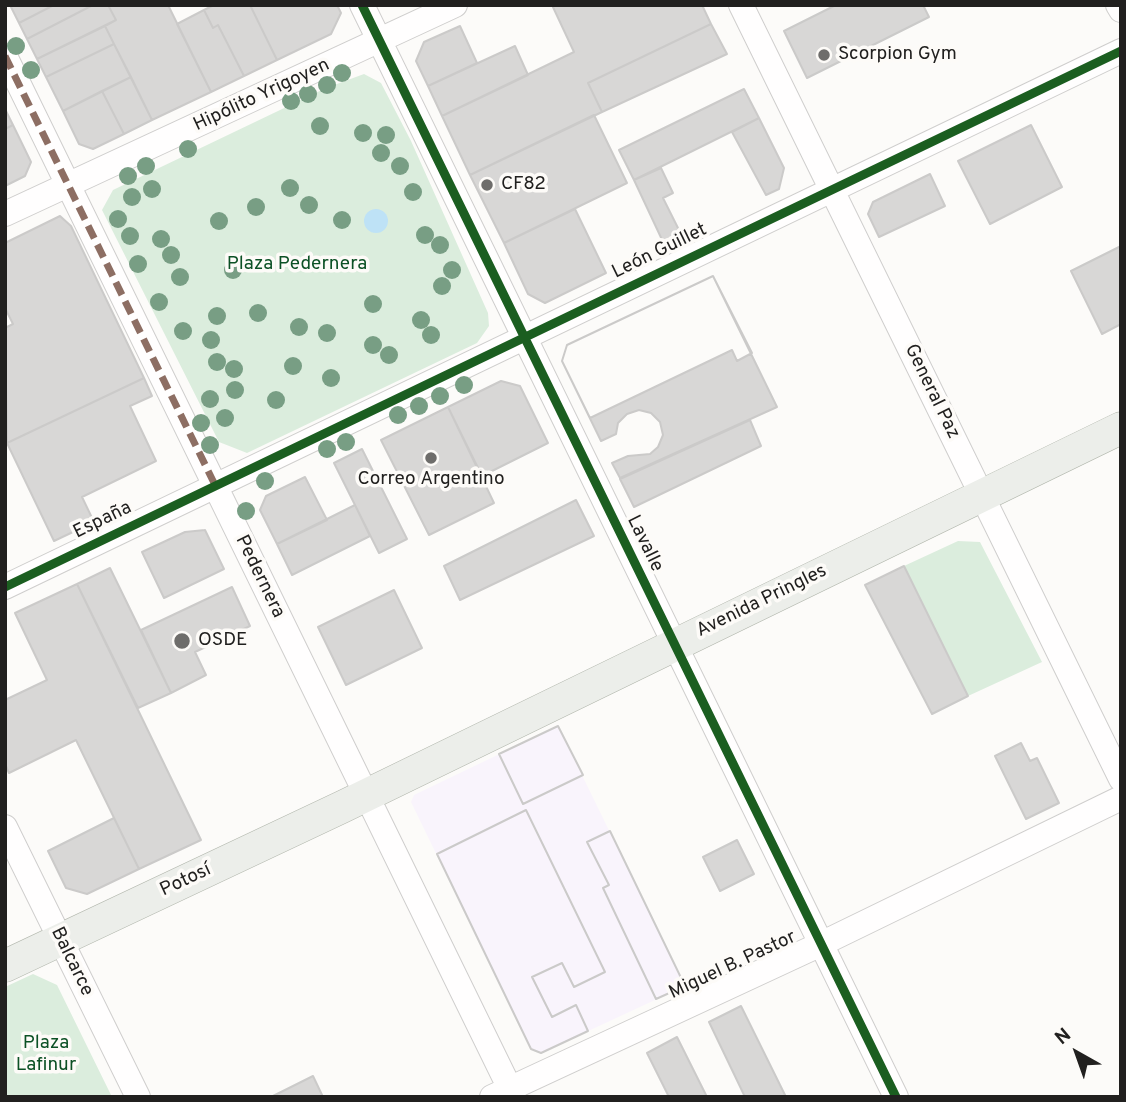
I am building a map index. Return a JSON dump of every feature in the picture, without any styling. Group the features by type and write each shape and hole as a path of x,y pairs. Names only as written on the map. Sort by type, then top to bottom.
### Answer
{"main road":[{"name":"Avenida Pringles","path":"366,795 1121,428"},
{"name":"Potosí","path":"5,966 366,795"}],"street":[{"name":"Lavalle","path":"362,5 896,1097"},
{"name":"Hipólito Yrigoyen","path":"5,214 455,5"},
{"name":"General Paz","path":"741,5 1121,779"},
{"name":"León Guillet","path":"216,487 1121,51"},
{"name":"Pedernera","path":"5,55 366,795 505,1094"},
{"name":"España","path":"5,587 216,487"},
{"name":"Miguel B. Pastor","path":"505,1094 1121,798"},
{"name":"Balcarce","path":"5,827 138,1097"}],"shaded area":[{"path":"558,726 685,986 541,1053 531,1049 411,802 414,795"}],"green space":[{"name":"Plaza Pedernera","path":"364,74 381,83 411,141 488,313 489,326 477,343 247,453 219,442 102,210 113,190 326,88"},
{"path":"958,541 980,542 1042,662 968,696 904,566"},
{"name":"Plaza Lafinur","path":"33,974 57,985 112,1097 5,1097 5,987"}],"water":[{"path":"376,209 385,212 388,221 385,230 376,233 367,230 364,221 367,212"}],"building":[{"path":"10,5 54,5 19,23"},
{"path":"54,5 93,5 27,39 19,23"},
{"path":"93,5 108,5 116,20 37,59 27,39"},
{"path":"108,5 168,5 211,92 152,120 105,26 116,20"},
{"path":"214,5 250,5 277,60 244,76 218,25 213,28 204,10"},
{"path":"250,5 337,5 341,13 331,34 277,60"},
{"path":"552,5 702,5 711,24 588,83 602,112 470,175 442,116 574,52"},
{"name":"Scorpion Gym","path":"836,5 923,5 929,17 807,78 784,31"},
{"path":"204,10 213,28 218,25 244,76 211,92 177,24"},
{"path":"711,24 727,54 602,112 588,83"},
{"path":"105,26 114,44 46,77 37,59"},
{"path":"460,26 477,63 428,86 416,61 424,42"},
{"path":"114,44 131,77 63,111 46,77"},
{"path":"515,46 528,75 442,116 428,86"},
{"path":"131,77 152,120 124,134 102,91"},
{"path":"744,89 759,118 634,180 619,150"},
{"path":"102,91 124,134 93,149 79,144 63,111"},
{"path":"5,109 13,125 5,129"},
{"path":"594,115 627,183 504,243 470,175"},
{"path":"759,118 784,168 779,189 766,195 732,132"},
{"path":"13,125 31,162 25,176 5,186 5,129"},
{"path":"1031,125 1062,187 990,224 958,161"},
{"path":"661,168 673,193 663,198 682,236 664,244 634,180"},
{"path":"930,174 945,206 879,237 868,214 873,202"},
{"path":"575,209 606,273 545,303 528,294 504,243"},
{"path":"60,216 71,226 144,378 7,443 5,328 13,324 5,308 5,243"},
{"path":"1121,246 1121,324 1102,334 1071,271"},
{"path":"713,276 777,407 620,478 612,463 628,456 650,454 658,447 663,435 660,422 651,413 639,410 627,414 618,423 616,434 601,441 562,361 567,345"},
{"path":"713,276 752,353 737,361 732,350 590,418 562,361 567,345"},
{"path":"144,378 152,396 130,406 156,461 82,497 94,522 54,541 7,443"},
{"path":"501,381 520,386 548,443 482,476 448,407"},
{"name":"Correo Argentino","path":"448,407 494,503 429,535 381,440"},
{"path":"750,420 761,446 634,507 620,479"},
{"path":"362,449 407,539 379,553 334,463"},
{"path":"305,477 327,520 277,544 260,510 266,496"},
{"path":"576,500 594,536 460,600 444,566"},
{"path":"355,505 370,536 292,575 277,544"},
{"path":"205,530 224,569 164,598 142,552 185,532"},
{"path":"904,566 968,696 932,714 865,585"},
{"path":"110,568 171,693 138,708 77,584"},
{"path":"77,584 201,840 139,869 76,740 9,773 5,764 5,700 47,680 15,613"},
{"name":"OSDE","path":"232,587 250,626 195,652 206,675 171,693 141,630"},
{"path":"394,590 422,648 346,685 318,627"},
{"path":"558,726 583,775 523,804 499,754"},
{"path":"558,726 583,775 523,804 499,754"},
{"path":"1021,743 1030,761 1037,758 1059,803 1026,819 995,756"},
{"path":"526,810 605,972 574,987 562,963 532,977 552,1017 576,1005 588,1031 541,1053 531,1049 437,854"},
{"path":"526,810 605,972 574,987 562,963 532,977 552,1017 576,1005 588,1031 541,1053 531,1049 437,854"},
{"path":"114,818 139,869 87,894 66,888 48,851"},
{"path":"610,831 685,986 656,999 603,888 609,885 587,842"},
{"path":"610,831 685,986 656,999 603,888 609,885 587,842"},
{"path":"737,840 754,874 720,891 703,857"},
{"path":"741,1006 786,1097 745,1097 709,1022"},
{"path":"677,1037 707,1097 669,1097 647,1053"},
{"path":"313,1076 323,1097 271,1097"}],"marked path":[{"path":"5,56 216,487"}],"cycle path":[{"path":"362,5 896,1097"},
{"path":"5,587 1121,51"}],"place":[{"name":"Scorpion Gym","path":"824,55"},
{"name":"CF82","path":"487,185"},
{"name":"Correo Argentino","path":"431,458"},
{"name":"OSDE","path":"182,641"}]}
